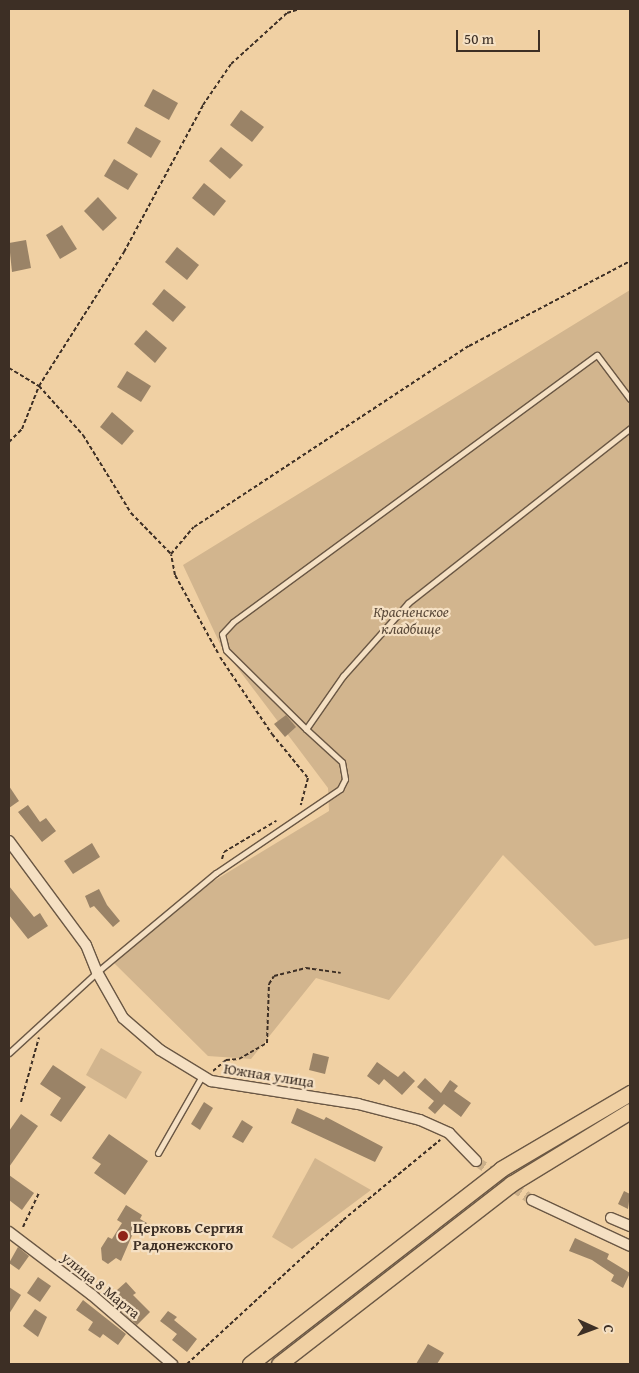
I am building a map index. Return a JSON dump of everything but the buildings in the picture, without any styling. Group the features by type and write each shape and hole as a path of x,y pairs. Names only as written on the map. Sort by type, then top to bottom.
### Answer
{"main road":[{"path":"250,1364 501,1169 630,1093"},
{"path":"280,1364 511,1184 630,1111"}],"street":[{"name":"Южная улица","path":"9,841 86,945 97,972 123,1018 160,1050 211,1081 358,1104 420,1120 449,1133 476,1160"},
{"path":"532,1200 630,1246"},
{"path":"611,1218 630,1226"},
{"name":"улица 8 Марта","path":"9,1232 92,1295 172,1364"}],"lane":[{"path":"9,1053 40,1022 97,972 216,873 340,789 345,779 342,762 306,730 226,650 222,634 233,622 597,355 630,399"},
{"path":"306,730 343,676 408,603 630,428"},
{"path":"158,1153 202,1075"}],"path":[{"path":"9,442 22,430 39,386 124,252 203,105 230,64 287,13 299,9"},
{"path":"171,554 194,527 469,346 630,261"},
{"path":"9,368 39,386 83,435 131,513 171,554 175,575 224,665 272,734 308,778 300,807"},
{"path":"216,873 224,852 283,817"},
{"path":"202,1075 226,1060 239,1059 267,1043 270,984 274,976 306,968 342,972"},
{"path":"21,1102 40,1022"},
{"path":"187,1364 343,1220 449,1133"},
{"path":"23,1227 40,1192"}],"green space":[{"name":"Красненское кладбище","path":"630,290 630,938 595,946 503,855 389,1000 316,978 251,1059 208,1056 114,963 212,882 329,811 328,788 221,646 183,565"},
{"path":"101,1048 142,1072 126,1099 86,1075"},
{"path":"315,1158 371,1190 292,1249 272,1237"}],"tunnel":[{"path":"476,1161 532,1200"}],"place":[{"name":"Церковь Сергия Радонежского","path":"123,1236"}]}
